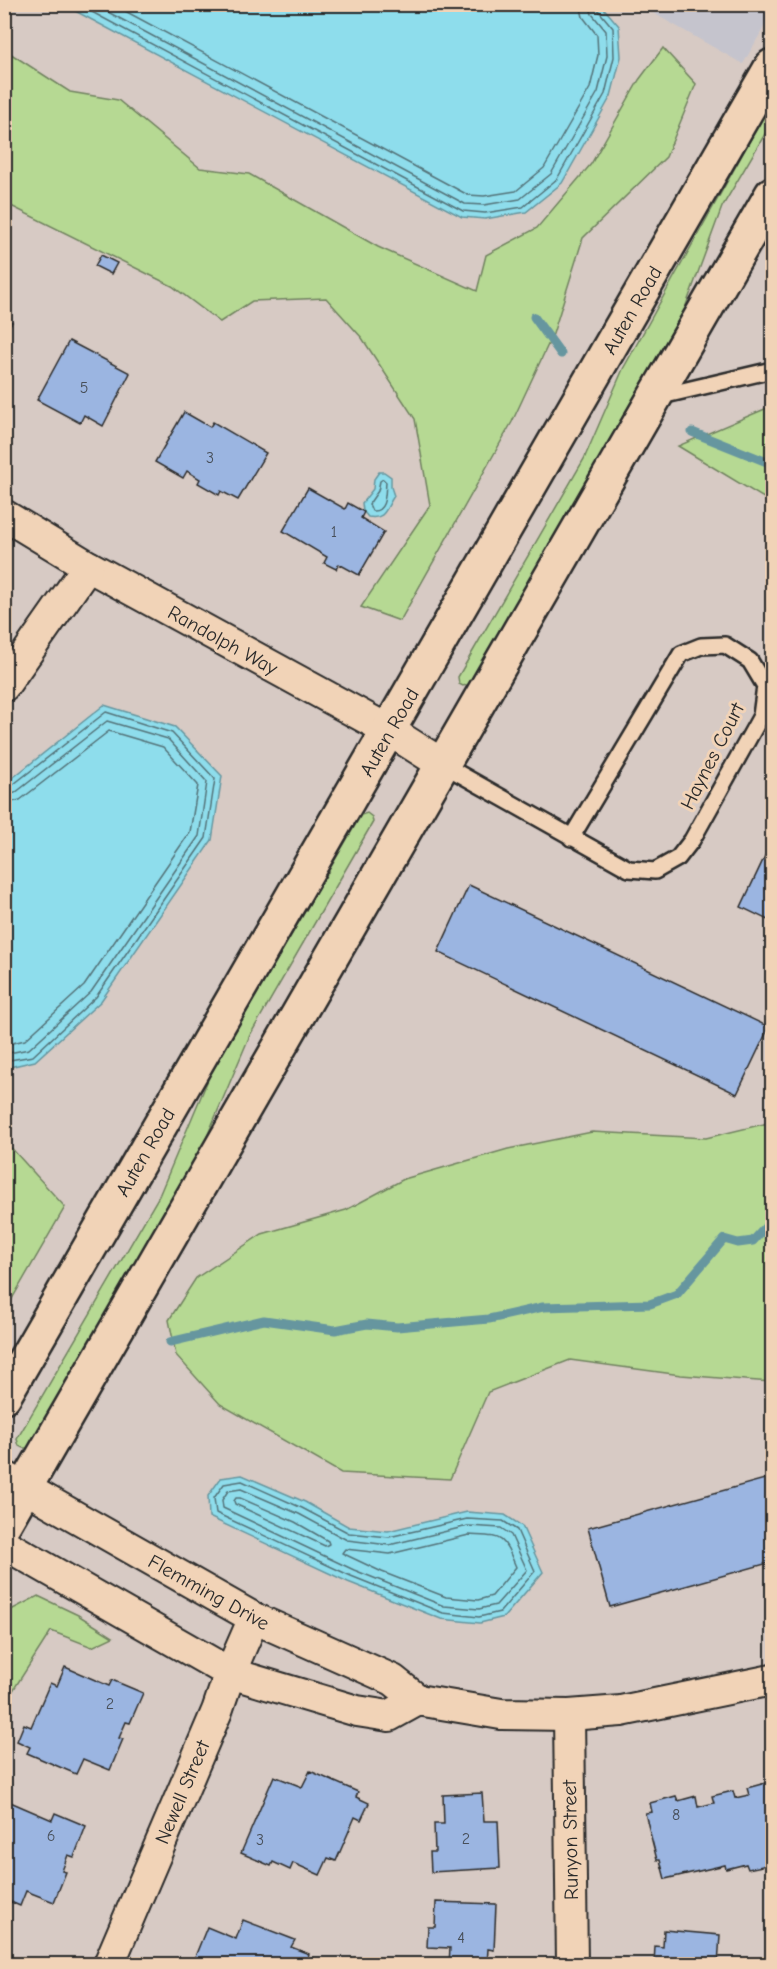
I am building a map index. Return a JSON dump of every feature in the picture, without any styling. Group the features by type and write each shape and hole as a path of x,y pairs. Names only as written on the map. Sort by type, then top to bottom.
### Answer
{"street":[{"name":"Auten Road","path":"4,1396 772,66"},
{"path":"4,1524 15,1482 442,764 772,194"},
{"name":"Randolph Way","path":"4,515 88,566 390,731 442,764"},
{"path":"4,686 88,566"},
{"name":"Flemming Drive","path":"15,1482 254,1618 393,1680 418,1700 501,1714 569,1715 621,1711 772,1680"},
{"path":"4,1544 230,1673 357,1711 389,1716 418,1700"},
{"name":"Newell Street","path":"109,1965 254,1618"},
{"name":"Runyon Street","path":"569,1715 572,1965"}],"lane":[{"path":"654,398 772,370"},
{"name":"Haynes Court","path":"442,764 571,838 629,869 655,871 678,858 692,840 761,716 765,686 750,661 724,645 701,646 681,654 571,838"}],"shaded area":[{"path":"639,5 772,5 772,13 743,64"}],"green space":[{"path":"663,48 696,84 666,157 583,238 553,334 512,422 400,621 361,607 430,505 415,419 362,338 326,298 252,301 220,322 172,286 5,203 5,50 70,92 118,100 200,168 249,174 378,247 477,291 486,255 537,228 591,164 639,80"},
{"path":"772,101 772,122 722,207 685,308 470,684 463,686 459,684 458,677 584,459 623,369"},
{"path":"772,406 772,503 678,446"},
{"path":"367,813 372,817 373,822 250,1035 194,1167 30,1445 27,1448 19,1446 17,1439 159,1196 210,1075 361,815"},
{"path":"772,1122 772,1382 681,1375 570,1360 488,1392 450,1479 341,1473 220,1404 176,1355 169,1320 196,1278 262,1234 346,1210 404,1179 508,1149 592,1132 706,1138"},
{"path":"5,1141 65,1207 5,1311"},
{"path":"38,1596 78,1615 113,1637 92,1647 51,1631 5,1703 5,1613"}],"water":[{"path":"64,5 601,5 619,26 621,57 611,96 562,183 526,212 485,219 462,217"},
{"path":"379,472 384,472 391,477 394,496 382,515 368,517 363,511 362,503 373,489 374,479"},
{"path":"104,705 175,727 222,776 212,840 101,1001 35,1061 5,1068 5,784"},
{"path":"242,1475 305,1502 349,1527 388,1531 467,1512 505,1515 522,1526 543,1572 504,1617 480,1623 441,1619 348,1582 209,1517 208,1496 221,1478"}],"building":[{"path":"101,255 117,263 111,274 95,266"},
{"path":"4,317 12,322 4,333"},
{"path":"69,341 130,373 103,426 84,415 80,423 37,400"},
{"path":"184,412 210,427 213,422 266,453 238,500 221,491 219,495 198,483 200,479 187,471 183,478 155,462"},
{"path":"308,488 345,509 348,503 364,512 361,518 384,532 359,575 339,564 336,569 324,563 327,557 283,531"},
{"path":"772,841 772,922 741,907"},
{"path":"469,885 769,1027 737,1094 438,952"},
{"path":"772,1477 772,1562 610,1607 588,1528"},
{"path":"65,1667 109,1686 112,1680 143,1693 130,1723 126,1722 119,1738 123,1739 110,1770 83,1759 76,1774 27,1753 30,1747 17,1741 24,1724 31,1727 50,1683 57,1686"},
{"path":"310,1771 358,1792 356,1797 369,1803 361,1820 355,1817 336,1861 328,1858 320,1875 293,1863 290,1870 273,1862 271,1866 241,1853 274,1776 302,1787"},
{"path":"769,1782 770,1788 772,1787 772,1864 748,1869 746,1864 726,1869 725,1865 665,1879 660,1860 657,1860 645,1813 652,1812 650,1803 676,1796 678,1801 696,1796 698,1807 714,1803 712,1796 733,1791 735,1798 749,1795 747,1788"},
{"path":"482,1793 484,1821 498,1821 500,1868 431,1872 430,1852 435,1852 434,1824 444,1824 443,1795"},
{"path":"8,1801 52,1820 55,1813 86,1826 74,1857 68,1855 62,1871 66,1872 54,1902 26,1891 20,1906 4,1899 4,1809"},
{"path":"436,1902 496,1904 494,1950 488,1949 487,1964 449,1964 450,1948 427,1947 428,1927 435,1927"},
{"path":"243,1920 295,1940 291,1947 309,1954 305,1964 192,1964 207,1927 236,1939"},
{"path":"664,1930 720,1935 718,1964 654,1964 655,1946 663,1947"}],"waterway":[{"path":"534,317 561,354"},
{"path":"692,432 772,464"},
{"path":"170,1342 264,1320 335,1330 367,1324 397,1327 489,1319 543,1307 650,1304 677,1294 724,1239 738,1243 753,1241 772,1220"}]}
